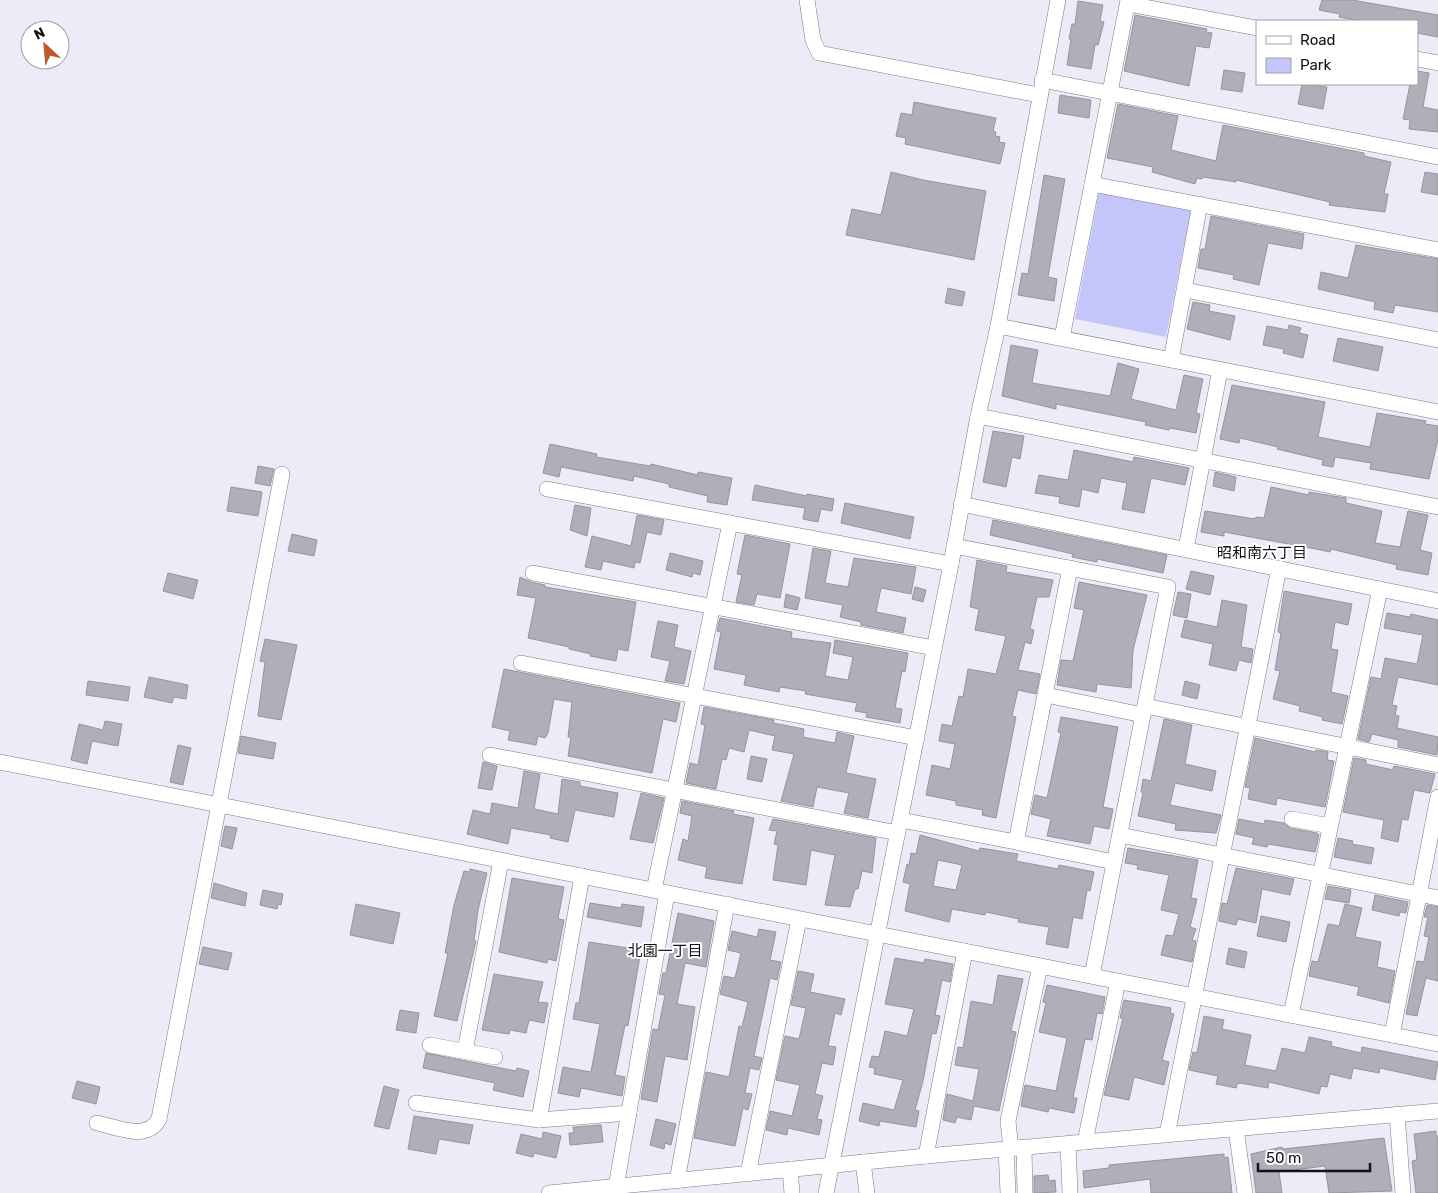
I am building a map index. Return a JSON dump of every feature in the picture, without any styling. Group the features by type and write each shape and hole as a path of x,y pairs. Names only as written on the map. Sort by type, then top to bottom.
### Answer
{"street":[{"path":"808,0 813,40 819,53 1040,95"},
{"path":"826,1193 951,564 960,504 998,326 1058,0"},
{"path":"1062,338 1128,2 1256,28"},
{"path":"1418,59 1438,63"},
{"path":"1042,80 1438,157"},
{"path":"1092,184 1438,250"},
{"path":"1171,360 1200,204"},
{"path":"1185,290 1438,340"},
{"path":"998,326 1438,412"},
{"path":"1186,549 1220,370"},
{"path":"978,416 1438,507"},
{"path":"97,1123 145,1132 154,1127 158,1118 220,805 282,474"},
{"path":"546,489 951,564"},
{"path":"960,504 1438,601"},
{"path":"616,1187 629,1113 661,891 673,790 730,523"},
{"path":"954,546 1168,587 1092,976"},
{"path":"1016,842 1070,568"},
{"path":"1167,1135 1279,568"},
{"path":"533,573 934,648"},
{"path":"1291,1015 1380,589"},
{"path":"521,663 917,738"},
{"path":"1046,695 1248,728 1438,765"},
{"path":"490,755 673,790 899,827 1016,842 1114,862"},
{"path":"0,762 1438,1044"},
{"path":"1392,1035 1438,797"},
{"path":"1292,818 1330,826"},
{"path":"1120,835 1438,898"},
{"path":"464,1051 501,861"},
{"path":"539,1120 582,876"},
{"path":"677,1181 727,904"},
{"path":"748,1174 799,919"},
{"path":"926,1156 965,951"},
{"path":"1025,1193 1008,1122 1040,966"},
{"path":"1085,1142 1118,981"},
{"path":"430,1045 495,1057"},
{"path":"416,1103 539,1120 629,1113"},
{"path":"549,1193 926,1156 1438,1111"},
{"path":"1397,1114 1403,1193"},
{"path":"1236,1129 1244,1193"},
{"path":"1068,1144 1070,1193"},
{"path":"1008,1193 1013,1149"},
{"path":"863,1162 867,1193"},
{"path":"790,1169 792,1193"}],"green space":[{"path":"1099,192 1191,210 1166,337 1075,319"}],"building":[{"path":"1322,0 1352,0 1438,15 1438,37 1418,33 1418,20 1356,20 1339,17 1340,14 1319,10"},
{"path":"1078,1 1103,5 1100,21 1104,22 1098,45 1095,45 1091,69 1067,65 1071,39 1069,39 1072,24 1075,24"},
{"path":"1135,15 1207,29 1206,32 1212,33 1209,48 1196,46 1189,86 1124,71"},
{"path":"1224,70 1245,73 1242,92 1221,89"},
{"path":"1418,71 1429,73 1423,107 1438,110 1438,132 1409,129 1410,120 1403,119 1410,85 1418,85"},
{"path":"1302,85 1327,87 1323,109 1298,104"},
{"path":"1060,95 1091,100 1089,118 1058,113"},
{"path":"914,102 996,118 993,131 996,132 995,136 1000,137 999,142 1005,143 1000,164 905,144 906,138 896,136 901,113 912,115"},
{"path":"1118,104 1178,116 1171,150 1216,161 1223,125 1364,153 1364,156 1391,162 1384,194 1388,194 1385,212 1329,205 1330,202 1236,180 1236,182 1203,177 1202,179 1197,178 1195,184 1152,172 1153,167 1107,158"},
{"path":"891,172 923,180 986,191 974,260 846,235 852,209 881,215"},
{"path":"1425,172 1438,174 1438,195 1421,192"},
{"path":"1044,175 1065,179 1048,277 1057,279 1054,301 1018,295 1022,273 1028,274"},
{"path":"1211,216 1304,234 1302,249 1268,243 1259,285 1233,279 1234,275 1198,268 1201,249 1205,249"},
{"path":"1356,245 1438,259 1438,312 1395,305 1393,313 1374,309 1375,302 1318,289 1321,272 1348,278"},
{"path":"948,288 965,292 962,306 945,303"},
{"path":"1193,302 1210,305 1209,311 1235,316 1230,340 1187,329"},
{"path":"1289,325 1301,328 1299,333 1308,335 1303,358 1283,353 1284,349 1263,345 1267,326 1288,330"},
{"path":"1338,338 1383,347 1378,371 1333,361"},
{"path":"1011,345 1038,350 1032,383 1110,396 1118,363 1139,369 1131,399 1176,410 1184,375 1203,379 1196,413 1200,414 1196,433 1170,428 1169,430 1145,425 1146,422 1056,404 1056,409 1002,396"},
{"path":"1232,385 1325,402 1318,437 1370,447 1377,413 1426,421 1425,424 1438,426 1438,439 1429,479 1370,469 1371,463 1335,457 1333,467 1322,465 1323,460 1277,449 1278,447 1240,438 1239,443 1220,439"},
{"path":"993,431 1024,436 1020,459 1012,457 1006,487 983,482"},
{"path":"550,444 597,454 596,457 650,466 651,464 698,475 698,472 732,478 727,505 707,502 708,496 634,476 633,481 561,467 559,477 543,473"},
{"path":"1074,450 1133,462 1134,457 1189,468 1185,485 1151,478 1144,513 1122,509 1127,483 1101,478 1098,493 1082,489 1079,507 1059,503 1060,497 1035,493 1039,475 1068,480"},
{"path":"258,466 274,469 270,486 255,483"},
{"path":"1215,472 1236,477 1234,491 1213,486"},
{"path":"755,485 807,496 807,494 834,499 832,511 821,509 818,522 803,519 805,508 752,500"},
{"path":"231,487 262,492 258,516 227,511"},
{"path":"1271,487 1309,495 1309,492 1346,498 1346,503 1382,511 1375,543 1400,547 1408,511 1428,515 1420,550 1432,553 1428,575 1396,569 1397,565 1331,549 1330,552 1224,532 1224,536 1201,532 1205,511 1255,519 1256,517 1264,518"},
{"path":"845,503 914,517 910,539 841,523"},
{"path":"575,505 591,508 587,536 570,530"},
{"path":"637,515 664,520 661,535 647,532 640,563 635,562 634,568 603,561 601,570 585,567 592,536 631,546"},
{"path":"993,520 1167,555 1163,573 1097,559 1097,562 1072,557 1073,554 990,535"},
{"path":"292,534 317,540 314,556 288,551"},
{"path":"745,535 790,544 780,598 757,594 754,605 736,602 742,575 737,574"},
{"path":"813,548 831,551 825,583 848,587 854,558 916,567 911,594 881,588 876,612 906,618 903,633 861,625 861,622 840,617 843,605 805,598"},
{"path":"670,553 703,561 700,575 693,573 692,577 666,570"},
{"path":"977,560 1007,566 1006,572 1053,580 1049,597 1037,597 1030,629 1034,630 1031,644 1025,642 1018,670 1040,674 1036,694 1018,690 1012,716 1016,717 996,818 982,815 983,810 956,805 956,801 926,795 932,765 950,769 955,744 939,741 942,724 952,726 959,696 963,697 968,669 996,674 1006,636 975,630 979,609 970,607"},
{"path":"1191,571 1214,576 1210,595 1186,589"},
{"path":"168,573 198,580 193,599 163,591"},
{"path":"520,577 545,585 545,587 636,602 628,651 618,649 616,661 590,656 591,654 569,649 569,647 528,638 536,598 517,595"},
{"path":"1079,582 1147,595 1133,650 1131,688 1097,684 1096,692 1057,685 1061,660 1073,661 1084,610 1074,608"},
{"path":"915,587 926,590 923,602 912,599"},
{"path":"1284,591 1352,604 1348,625 1335,622 1331,649 1338,650 1331,692 1348,696 1342,724 1322,720 1323,717 1299,711 1300,706 1273,699 1280,671 1275,670 1281,633 1278,632"},
{"path":"1178,592 1191,594 1187,618 1173,615"},
{"path":"786,594 800,598 797,610 784,607"},
{"path":"1222,600 1247,605 1241,647 1253,649 1251,663 1239,660 1236,671 1209,665 1213,644 1181,637 1185,620 1217,627"},
{"path":"1387,613 1410,617 1411,614 1438,620 1438,685 1398,677 1392,705 1397,706 1395,715 1399,716 1397,728 1438,737 1437,755 1398,747 1398,740 1372,734 1369,742 1358,739 1371,677 1381,679 1385,658 1417,664 1423,635 1384,628"},
{"path":"720,618 792,632 791,638 831,643 825,676 848,680 853,657 833,653 835,640 908,653 905,672 902,671 895,708 902,709 900,723 866,717 867,713 855,711 857,703 805,694 806,691 780,687 779,692 744,685 746,675 714,669 721,632 717,631"},
{"path":"658,621 678,625 674,647 691,651 684,684 665,681 670,661 651,657"},
{"path":"265,639 297,645 281,720 258,716 265,662 260,661"},
{"path":"504,669 680,703 676,722 663,719 652,773 568,756 571,737 568,737 572,702 554,699 548,733 545,738 538,736 536,745 508,740 510,731 492,727"},
{"path":"149,677 188,685 186,699 174,697 172,703 144,697"},
{"path":"88,681 130,687 128,701 86,695"},
{"path":"1185,681 1200,685 1197,699 1182,695"},
{"path":"704,707 774,720 773,723 804,729 803,737 835,743 837,732 854,736 846,773 876,779 868,818 844,813 849,793 817,787 813,807 781,801 794,754 772,750 775,736 749,730 744,752 729,748 726,760 722,759 716,789 686,783 690,763 698,765 705,725 701,724"},
{"path":"1061,717 1118,727 1103,807 1113,809 1109,829 1094,826 1090,844 1047,836 1051,819 1031,814 1035,795 1047,798 1061,733 1058,732"},
{"path":"1164,719 1192,725 1185,764 1216,771 1212,791 1175,783 1170,805 1221,815 1216,833 1175,830 1176,824 1138,816 1143,793 1141,792 1143,779 1151,781"},
{"path":"105,721 122,724 118,746 92,741 87,764 71,760 79,724 103,730"},
{"path":"241,736 276,743 273,759 238,753"},
{"path":"1255,738 1315,752 1316,750 1328,752 1327,760 1334,761 1325,807 1277,798 1276,805 1248,799 1250,788 1245,787"},
{"path":"178,745 191,748 183,785 170,782"},
{"path":"751,756 767,759 762,782 747,779"},
{"path":"1354,758 1366,760 1366,764 1393,770 1394,766 1435,774 1430,793 1414,790 1408,820 1402,819 1398,842 1381,838 1384,820 1343,812"},
{"path":"483,762 497,766 492,790 478,788"},
{"path":"524,771 540,774 534,809 558,814 562,779 580,782 580,786 618,793 614,817 575,810 568,842 550,838 551,835 511,828 508,844 467,834 473,810 490,814 492,803 518,808"},
{"path":"641,793 664,798 653,843 630,839"},
{"path":"682,801 734,811 733,814 754,818 742,884 705,878 707,867 678,860 683,839 688,841 692,816 680,813"},
{"path":"773,819 876,838 872,873 862,871 858,889 855,889 850,907 825,905 835,855 811,850 806,885 773,880 778,845 774,844 777,831 769,830"},
{"path":"1239,819 1264,824 1265,820 1284,823 1290,828 1317,833 1319,835 1315,852 1268,844 1267,847 1252,844 1254,838 1236,834"},
{"path":"225,826 237,828 232,849 221,846"},
{"path":"920,835 979,851 980,848 1018,854 1016,861 1058,869 1059,865 1094,872 1090,891 1087,890 1082,919 1073,917 1068,948 1046,944 1049,927 1018,922 1019,919 986,912 985,915 952,909 949,922 905,911 910,884 903,882 911,853 916,854","holes":["938,860 962,865 956,890 933,886"]},
{"path":"1338,838 1353,841 1352,844 1374,848 1371,864 1334,857"},
{"path":"1128,848 1198,860 1191,898 1197,899 1190,927 1196,929 1192,940 1196,941 1192,962 1161,955 1166,935 1173,936 1179,914 1161,910 1169,875 1137,869 1138,865 1125,863"},
{"path":"1236,868 1294,879 1290,895 1262,889 1256,923 1238,919 1236,925 1219,921 1222,903 1227,904"},
{"path":"470,869 487,873 478,910 474,941 476,941 457,1021 434,1016 448,953 445,953 454,905 464,871 470,872"},
{"path":"512,878 564,887 558,919 564,920 556,961 548,959 547,963 499,952"},
{"path":"214,883 247,893 245,906 211,898"},
{"path":"1328,886 1351,890 1349,903 1325,899"},
{"path":"263,890 283,894 281,905 278,904 277,909 260,905"},
{"path":"1375,895 1408,902 1406,913 1400,912 1399,916 1372,910"},
{"path":"590,903 621,908 622,904 644,907 641,927 587,917"},
{"path":"356,904 400,913 393,944 350,935"},
{"path":"1345,904 1362,908 1355,937 1381,942 1377,967 1395,971 1389,1003 1357,995 1359,987 1309,976 1312,961 1318,962 1328,924 1339,926"},
{"path":"1427,905 1438,907 1438,981 1426,978 1417,1016 1406,1014 1417,961 1424,962 1429,937 1424,936 1428,917 1424,917"},
{"path":"678,913 714,921 706,967 685,963 677,1004 695,1007 687,1060 665,1056 657,1102 641,1099 653,1029 658,1030 665,995 659,994 663,973 666,973"},
{"path":"1261,916 1290,922 1286,942 1257,936"},
{"path":"759,929 776,932 770,960 781,962 777,980 770,978 754,1056 762,1058 759,1070 750,1068 745,1093 752,1094 748,1110 743,1108 735,1146 694,1138 706,1072 729,1077 739,1026 742,1027 748,1002 720,994 724,976 735,978 741,953 728,950 732,931 757,937"},
{"path":"589,942 641,950 628,1026 625,1025 615,1075 625,1077 622,1096 581,1088 579,1097 558,1093 563,1067 591,1072 600,1024 573,1019 576,1003 579,1003"},
{"path":"203,947 232,953 228,970 199,964"},
{"path":"1229,948 1247,952 1244,968 1226,964"},
{"path":"895,958 924,963 925,959 953,964 950,982 942,980 935,1015 940,1016 936,1034 932,1033 923,1081 915,1110 919,1111 916,1127 880,1121 879,1126 859,1121 863,1103 894,1110 903,1080 874,1074 875,1068 869,1067 872,1056 879,1057 885,1031 907,1036 914,1009 885,1004"},
{"path":"798,971 814,974 810,992 845,999 841,1015 835,1013 828,1046 836,1047 833,1065 822,1063 815,1094 823,1096 817,1119 822,1120 819,1135 788,1128 787,1135 766,1130 770,1111 792,1116 800,1085 776,1080 785,1036 799,1039 806,1008 791,1005"},
{"path":"494,974 543,982 538,1002 548,1003 544,1023 529,1020 526,1033 510,1030 509,1034 482,1030"},
{"path":"998,975 1023,979 1011,1031 1016,1032 999,1111 974,1106 971,1120 957,1117 955,1123 943,1120 947,1094 973,1101 979,1069 955,1065 958,1047 963,1048 971,1001 993,1005"},
{"path":"1047,985 1105,997 1102,1014 1097,1013 1092,1040 1085,1039 1073,1098 1077,1098 1074,1113 1049,1108 1048,1112 1021,1106 1025,1085 1056,1091 1067,1038 1039,1032 1046,1003 1043,1002"},
{"path":"1124,1000 1171,1008 1170,1013 1174,1014 1162,1060 1169,1062 1164,1085 1134,1077 1129,1100 1104,1095 1123,1018 1120,1018"},
{"path":"400,1010 419,1013 416,1033 396,1030"},
{"path":"1204,1016 1224,1020 1222,1029 1251,1035 1245,1065 1276,1071 1282,1048 1305,1053 1309,1037 1332,1042 1331,1046 1361,1053 1362,1047 1438,1062 1435,1080 1380,1068 1379,1073 1353,1068 1351,1079 1330,1074 1327,1087 1321,1086 1319,1094 1269,1082 1268,1088 1240,1083 1237,1084 1236,1088 1216,1084 1218,1076 1189,1070 1193,1052 1197,1053"},
{"path":"426,1053 516,1071 517,1068 529,1071 523,1097 493,1090 495,1083 423,1068"},
{"path":"77,1081 100,1087 96,1104 72,1098"},
{"path":"384,1086 399,1090 389,1129 374,1126"},
{"path":"414,1116 473,1125 469,1144 439,1139 436,1154 408,1149"},
{"path":"656,1119 676,1124 671,1145 665,1143 664,1149 650,1145"},
{"path":"601,1125 603,1142 570,1145 569,1133 574,1133 573,1127"},
{"path":"1436,1131 1436,1136 1438,1136 1438,1193 1416,1193 1412,1161 1417,1160 1414,1134"},
{"path":"543,1132 561,1136 556,1158 534,1153 533,1157 516,1153 521,1134 542,1139"},
{"path":"1384,1138 1392,1191 1329,1193 1325,1166 1279,1172 1282,1193 1256,1193 1251,1154 1282,1147 1283,1149"},
{"path":"1224,1154 1224,1158 1228,1157 1232,1193 1151,1193 1150,1179 1084,1188 1083,1171 1109,1168 1109,1165"},
{"path":"1048,1175 1049,1181 1055,1180 1056,1192 1034,1193 1034,1176"}],"district":[{"name":"昭和南六丁目","path":"1262,553"},
{"name":"北園一丁目","path":"665,951"}]}
